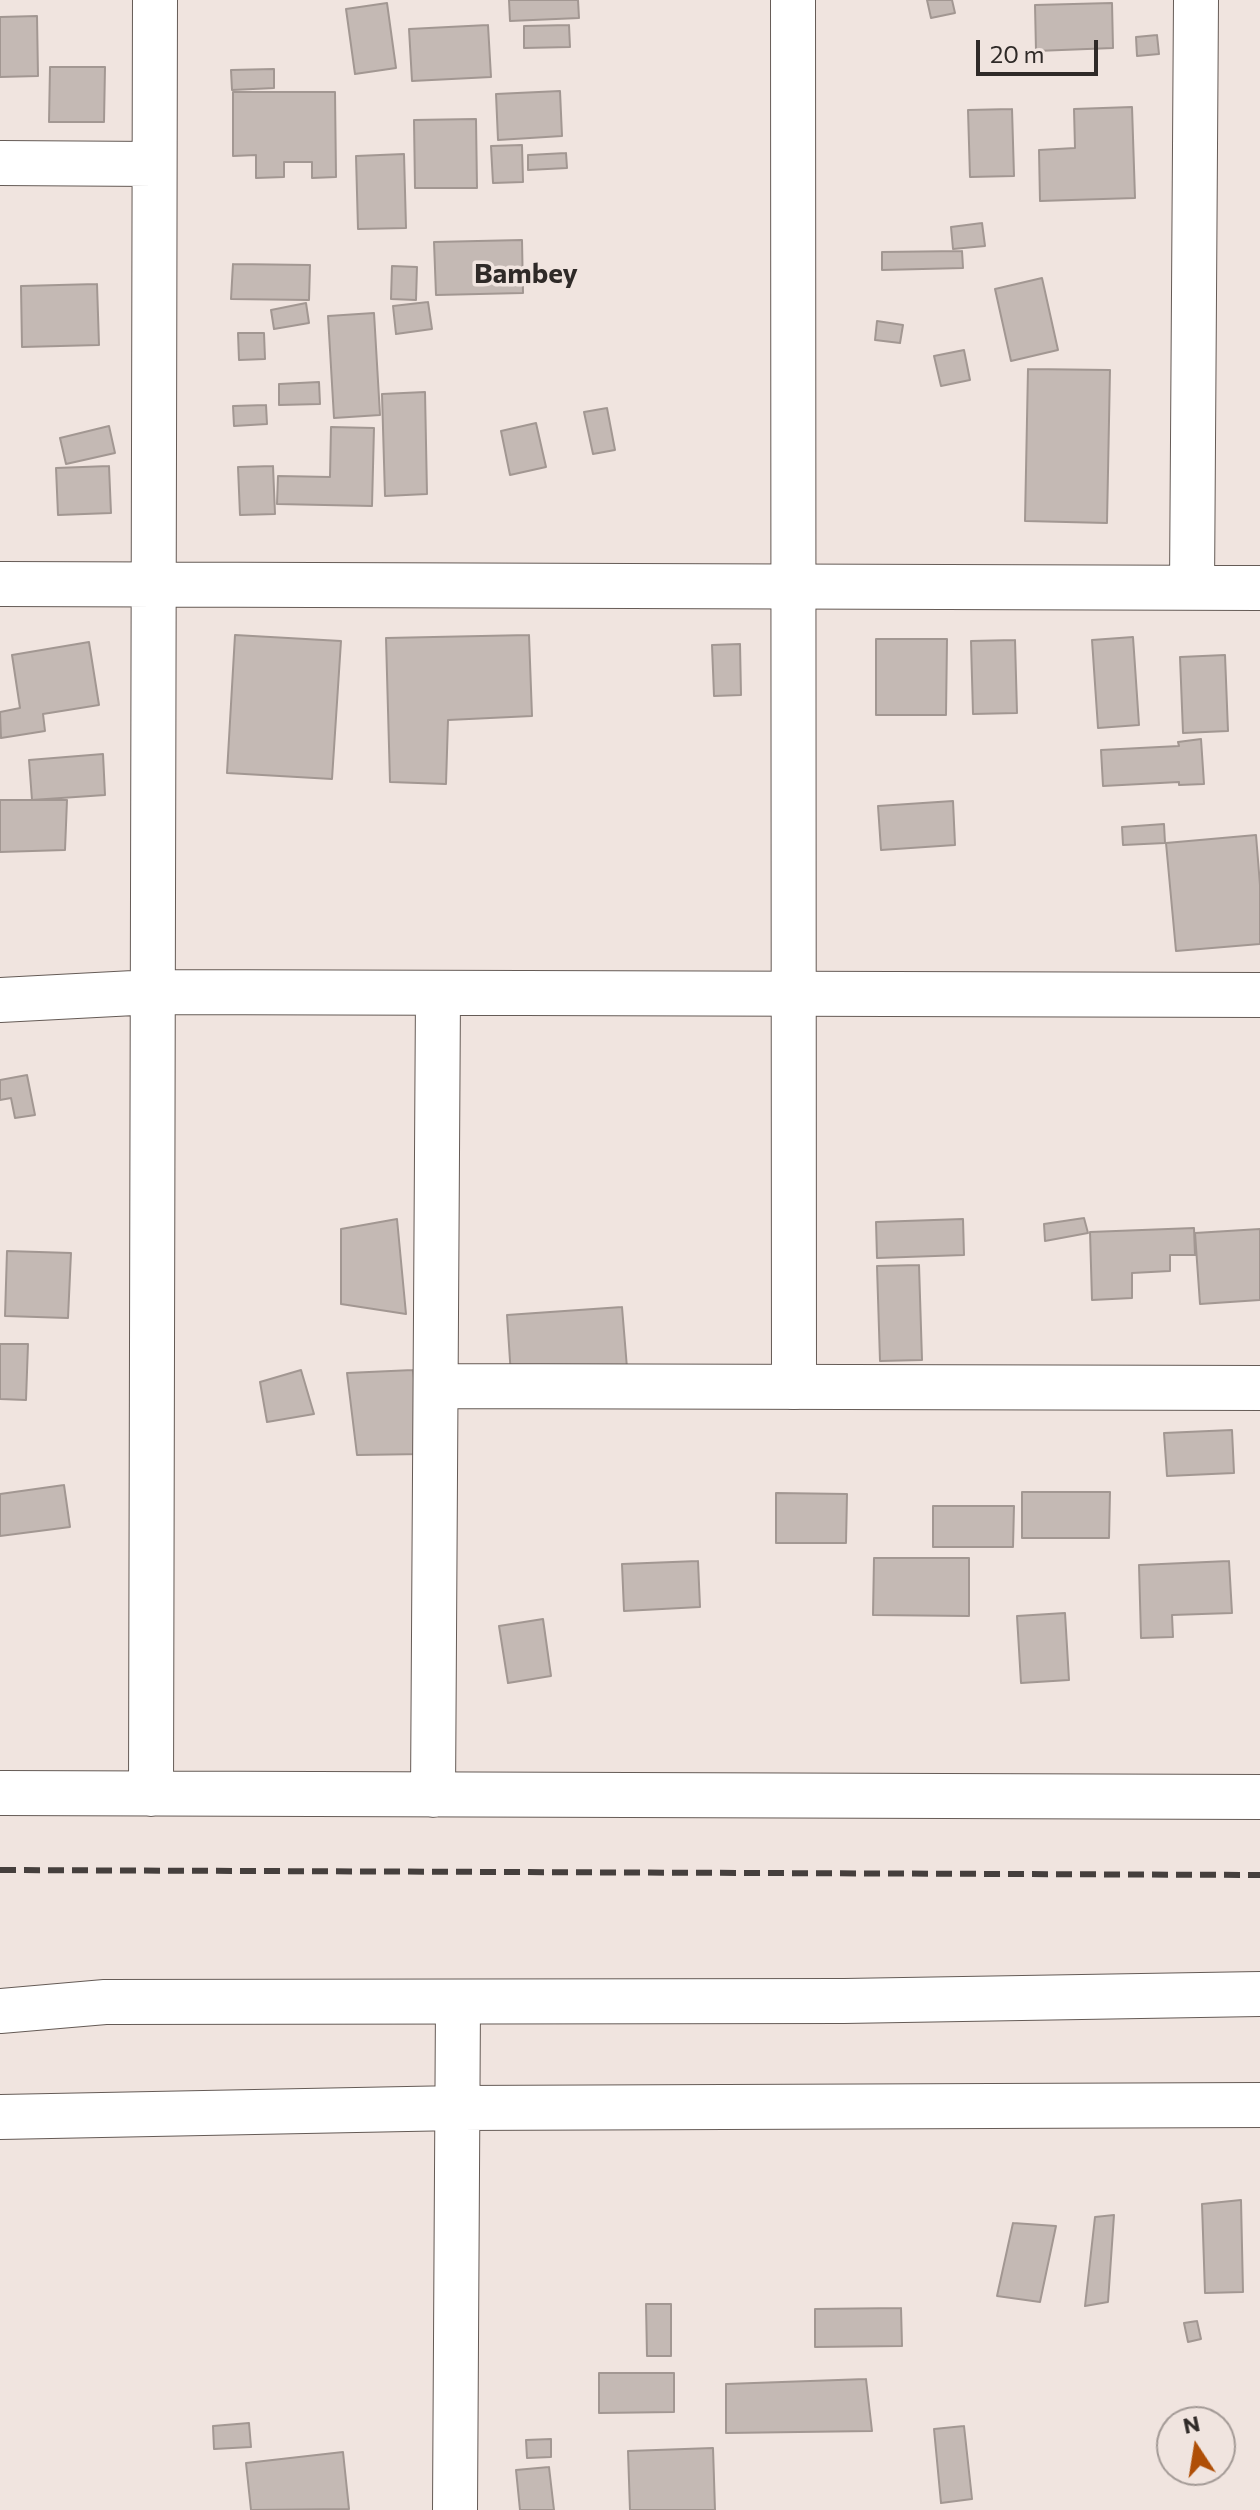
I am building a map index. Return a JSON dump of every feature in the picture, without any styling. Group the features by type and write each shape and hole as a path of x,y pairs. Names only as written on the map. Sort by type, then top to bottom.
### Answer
{"street":[{"path":"151,1794 155,0"},
{"path":"793,0 794,1387"},
{"path":"1192,588 1196,0"},
{"path":"0,163 154,164"},
{"path":"0,584 1260,588"},
{"path":"0,1000 153,992 1260,995"},
{"path":"433,1795 438,993"},
{"path":"436,1386 1260,1388"},
{"path":"0,1793 1260,1797"},
{"path":"0,2011 105,2002 829,2002 1260,1994"},
{"path":"455,2510 458,2002"},
{"path":"0,2117 458,2108 1260,2105"}],"building":[{"path":"509,0 578,0 579,18 510,21"},
{"path":"927,0 952,0 955,13 931,18"},
{"path":"387,3 396,68 355,74 346,9"},
{"path":"1112,3 1113,48 1036,51 1035,5"},
{"path":"37,16 38,76 0,77 0,17"},
{"path":"488,25 491,77 412,81 409,29"},
{"path":"569,25 570,47 524,48 524,26"},
{"path":"1157,35 1159,54 1137,56 1136,37"},
{"path":"50,67 105,67 104,122 49,122"},
{"path":"274,69 274,88 232,90 231,70"},
{"path":"560,91 562,136 498,140 496,94"},
{"path":"233,92 335,92 336,177 312,178 312,162 284,162 284,177 256,178 256,155 233,156"},
{"path":"1132,107 1135,198 1040,201 1039,150 1075,148 1074,109"},
{"path":"1012,109 1014,176 970,177 968,110"},
{"path":"476,119 477,188 415,188 414,120"},
{"path":"522,145 523,182 493,183 491,146"},
{"path":"566,153 567,168 528,170 528,155"},
{"path":"404,154 406,228 358,229 356,156"},
{"path":"982,223 985,246 953,249 951,227"},
{"path":"522,240 523,293 436,295 434,242"},
{"path":"962,251 963,268 882,270 882,252"},
{"path":"233,264 310,265 309,300 231,299"},
{"path":"392,266 417,267 416,300 391,299"},
{"path":"1042,278 1058,350 1011,361 995,289"},
{"path":"97,284 99,345 22,347 21,286"},
{"path":"428,302 432,329 396,334 393,306"},
{"path":"306,303 309,323 274,329 271,310"},
{"path":"374,313 380,415 334,418 328,316"},
{"path":"877,321 903,325 900,343 875,340"},
{"path":"238,333 264,333 265,359 239,360"},
{"path":"964,350 970,380 941,386 934,356"},
{"path":"1028,369 1110,370 1107,523 1025,521"},
{"path":"319,382 320,404 279,405 279,384"},
{"path":"425,392 427,494 385,496 382,394"},
{"path":"266,405 267,424 234,426 233,406"},
{"path":"607,408 615,450 593,454 584,412"},
{"path":"536,423 546,467 510,475 501,431"},
{"path":"109,426 115,453 66,464 60,438"},
{"path":"331,427 374,428 372,506 277,504 278,476 330,477"},
{"path":"109,466 111,513 58,515 56,468"},
{"path":"273,466 275,514 240,515 238,467"},
{"path":"235,635 341,641 332,779 227,773"},
{"path":"529,635 532,716 448,720 446,784 390,782 386,638"},
{"path":"1133,637 1139,725 1098,728 1092,640"},
{"path":"876,639 947,639 946,715 876,715"},
{"path":"1015,640 1017,713 973,714 971,641"},
{"path":"89,642 99,705 43,714 45,731 1,738 0,712 20,708 12,655"},
{"path":"740,644 741,695 714,696 712,645"},
{"path":"1225,655 1228,731 1183,733 1180,657"},
{"path":"1201,739 1204,784 1179,785 1179,782 1103,786 1101,750 1179,746 1178,742"},
{"path":"103,754 105,795 32,800 29,760"},
{"path":"0,800 67,800 65,850 0,852"},
{"path":"953,801 955,845 881,850 878,806"},
{"path":"1164,824 1165,843 1123,845 1122,827"},
{"path":"1256,835 1260,944 1176,951 1166,843"},
{"path":"27,1075 35,1115 15,1118 11,1098 0,1100 0,1080"},
{"path":"1084,1218 1088,1233 1045,1241 1044,1224"},
{"path":"397,1219 406,1314 341,1304 341,1229"},
{"path":"963,1219 964,1255 877,1258 876,1222"},
{"path":"1194,1228 1195,1255 1170,1255 1170,1271 1132,1273 1132,1298 1092,1300 1090,1232"},
{"path":"1260,1229 1260,1300 1200,1304 1195,1233"},
{"path":"7,1251 71,1253 68,1318 5,1316"},
{"path":"919,1265 922,1360 880,1361 877,1266"},
{"path":"622,1307 627,1368 511,1376 507,1315"},
{"path":"0,1344 28,1344 26,1400 0,1399"},
{"path":"301,1370 314,1414 267,1422 260,1382"},
{"path":"413,1370 423,1454 357,1455 347,1373"},
{"path":"1232,1430 1234,1473 1167,1476 1164,1433"},
{"path":"64,1485 70,1527 0,1536 0,1494"},
{"path":"1022,1492 1110,1492 1109,1538 1022,1538"},
{"path":"776,1493 847,1494 846,1543 776,1543"},
{"path":"933,1506 1014,1506 1013,1547 933,1547"},
{"path":"874,1558 969,1558 969,1616 873,1615"},
{"path":"698,1561 700,1607 624,1611 622,1564"},
{"path":"1229,1561 1232,1613 1172,1615 1173,1637 1141,1638 1139,1565"},
{"path":"1065,1613 1069,1680 1021,1683 1017,1616"},
{"path":"543,1619 551,1676 508,1683 499,1626"},
{"path":"1241,2200 1243,2292 1205,2293 1202,2204"},
{"path":"1114,2215 1108,2302 1085,2306 1095,2217"},
{"path":"1013,2223 1056,2226 1040,2302 997,2296"},
{"path":"646,2304 671,2304 671,2356 647,2356"},
{"path":"901,2308 902,2346 815,2347 815,2309"},
{"path":"1197,2321 1201,2339 1188,2342 1184,2323"},
{"path":"599,2373 674,2373 674,2412 599,2413"},
{"path":"866,2379 872,2431 726,2433 726,2384"},
{"path":"249,2423 251,2447 214,2449 213,2426"},
{"path":"964,2426 972,2499 941,2503 934,2429"},
{"path":"551,2439 551,2457 527,2458 526,2440"},
{"path":"713,2448 715,2510 630,2510 628,2451"},
{"path":"343,2452 349,2509 251,2510 246,2463"},
{"path":"549,2467 554,2510 520,2510 516,2470"}],"railway":[{"path":"0,1870 1260,1875"}],"district":[{"name":"Bambey","path":"526,274"}]}
